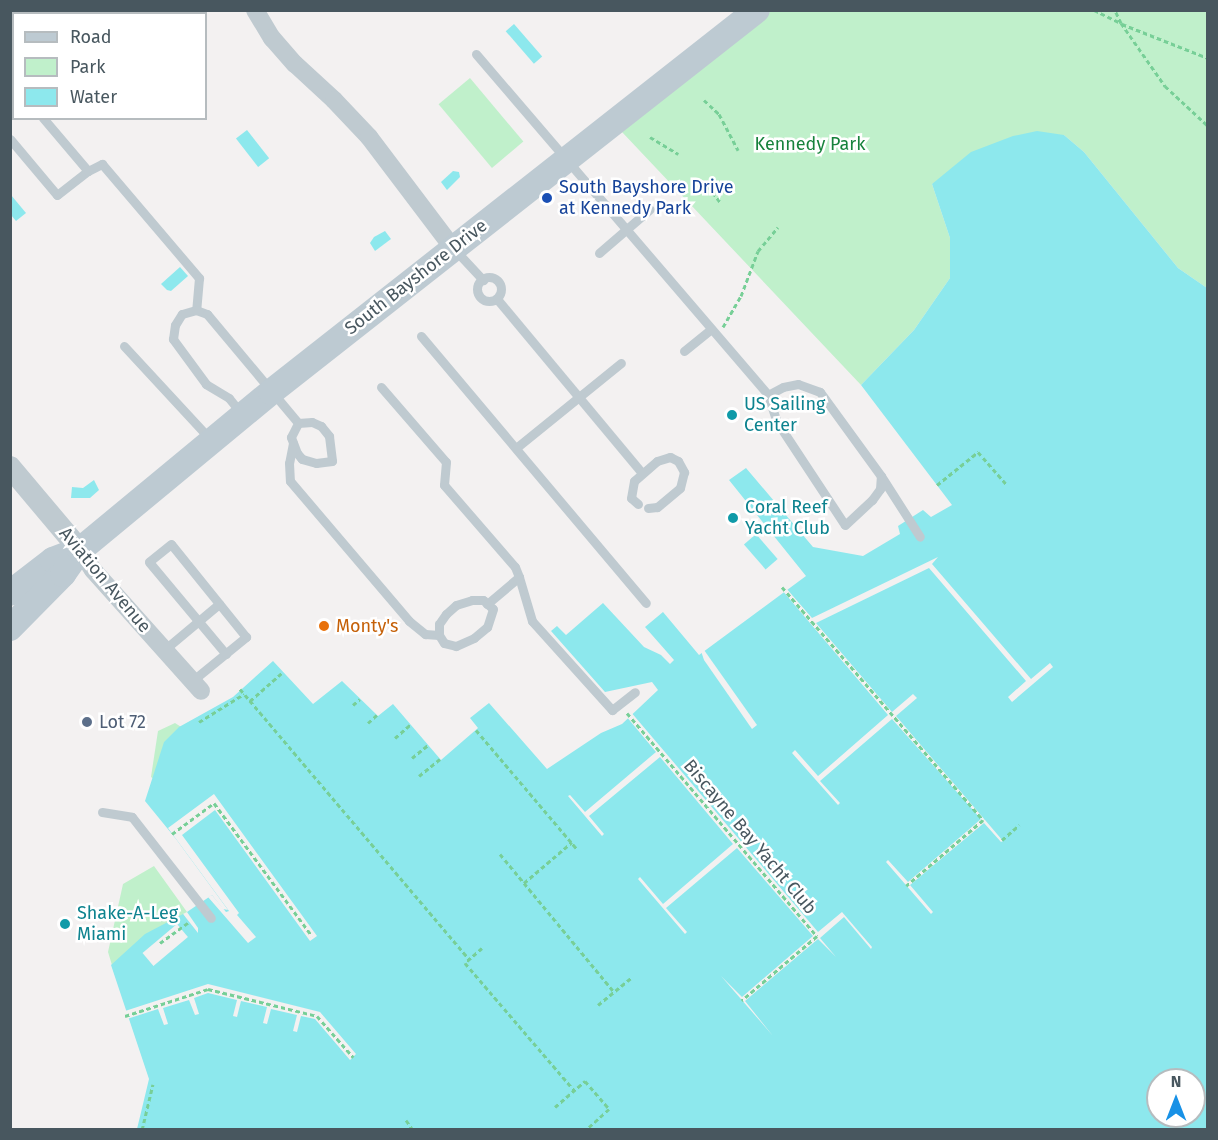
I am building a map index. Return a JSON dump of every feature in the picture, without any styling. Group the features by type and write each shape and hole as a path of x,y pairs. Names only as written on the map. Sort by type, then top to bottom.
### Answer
{"main road":[{"name":"South Bayshore Drive","path":"10,628 63,574 80,550 243,415 757,10"},
{"name":"South Bayshore Drive","path":"10,593 53,560 80,550"}],"street":[{"path":"255,10 272,38 295,64 365,132 453,248"},
{"name":"Aviation Avenue","path":"13,476 197,686"}],"lane":[{"path":"476,54 564,160 768,395 777,422 845,525 872,500 880,489 881,476"},
{"path":"45,120 88,171"},
{"path":"10,139 57,195 88,171 102,164 200,278 196,310"},
{"path":"599,253 650,209"},
{"path":"453,248 483,280"},
{"path":"489,278 499,283 501,293 497,299 490,301 480,297 478,286 483,280 489,278"},
{"path":"497,299 642,472"},
{"path":"243,415 229,398 206,384 173,339 176,325 182,314 196,310 207,314 298,423"},
{"path":"684,351 714,332"},
{"path":"421,336 646,603"},
{"path":"124,346 212,441"},
{"path":"516,448 621,363"},
{"path":"768,395 783,387 798,384 820,392 881,476 920,537"},
{"path":"381,387 446,462 444,484 515,567 532,621 612,710 635,692"},
{"path":"312,422 321,426 329,436 332,461 316,463 302,459 291,437 298,423 312,422"},
{"path":"293,443 289,463 290,481 409,621 425,634 439,634"},
{"path":"670,457 678,461 684,472 680,488 657,507 643,506 631,498 631,489 642,472 657,460 670,457"},
{"path":"197,686 226,654 246,637 171,544 149,562 226,654"},
{"path":"488,604 519,577"},
{"path":"472,600 483,600 488,604 493,609 487,627 474,638 456,645 444,643 439,634 440,624 446,614 456,605 472,600"},
{"path":"164,650 219,604"},
{"path":"102,812 132,817 211,918"}],"path":[{"path":"1094,10 1208,58"},
{"path":"1115,10 1121,23 1165,86 1208,126"},
{"path":"704,100 719,114 738,150"},
{"path":"650,137 678,154"},
{"path":"708,186 721,203"},
{"path":"714,332 741,296 758,251 777,227"},
{"path":"937,485 978,452 1007,484"},
{"path":"783,587 983,820 906,886"},
{"path":"250,701 283,672"},
{"path":"240,689 469,959"},
{"path":"199,722 244,693"},
{"path":"353,705 360,699"},
{"name":"Biscayne Bay Yacht Club","path":"623,709 817,936 742,1000"},
{"path":"368,723 377,715"},
{"path":"395,738 411,724"},
{"path":"476,729 577,849"},
{"path":"412,758 428,744"},
{"path":"419,776 440,759"},
{"path":"172,834 214,803 312,936"},
{"path":"1002,840 1019,825"},
{"path":"524,883 572,843"},
{"path":"500,855 614,992"},
{"path":"160,943 189,922"},
{"path":"483,948 465,963 574,1090"},
{"path":"598,1005 632,978"},
{"path":"124,1016 208,989 317,1016 353,1058"},
{"path":"555,1107 585,1081 609,1109 586,1130"},
{"path":"142,1130 153,1084"},
{"path":"405,1120 414,1130"}],"green space":[{"name":"Kennedy Park","path":"771,11 1207,11 1207,288 1178,268 1084,152 1064,135 932,184 950,238 950,278 914,330 861,385 622,132"},
{"path":"470,78 523,142 492,168 439,104"},
{"path":"175,723 186,730 158,782 151,777 158,731"},
{"path":"154,866 187,912 183,914 185,917 115,975 108,952 123,884"}],"water":[{"path":"514,24 542,56 534,64 506,31"},
{"path":"247,130 269,158 258,167 236,139"},
{"path":"1037,131 1064,135 1084,152 1178,268 1207,288 1207,1129 137,1129 149,1079 111,965 145,934 183,914 198,933 198,928 187,912 212,895 223,909 228,910 145,801 164,742 179,727 233,697 273,661 313,704 342,681 378,716 393,704 441,760 478,728 470,718 489,703 547,769 601,733 622,724 658,690 652,682 605,692 551,631 557,626 566,635 603,603 644,647 661,655 670,664 674,660 645,627 663,612 699,655 806,576 729,480 746,468 813,547 863,556 900,534 898,526 923,510 931,517 952,505 861,385 914,330 950,278 950,238 932,184 971,152 1013,136"},
{"path":"453,171 459,172 460,177 447,190 441,182"},
{"path":"11,195 26,213 16,221 11,215"},
{"path":"385,231 391,239 375,251 370,243 374,237"},
{"path":"180,267 188,276 171,291 167,290 161,284"},
{"path":"94,480 99,490 90,498 71,498 72,487 83,488"},
{"path":"756,534 778,559 766,569 744,544"}],"pier":[{"path":"938,557 932,564 1031,679 1050,663 1053,667 1012,702 1008,697 1026,681 929,568 816,623 892,712 913,694 917,698 896,716 1003,841 1001,842 984,823 910,885 933,912 931,914 886,862 888,860 908,882 981,819 892,719 820,781 840,803 838,805 792,753 795,750 818,776 888,715 782,590 786,588 812,618"},
{"path":"704,650 757,725 752,729 704,660 701,651"},
{"path":"630,711 818,932 842,912 872,947 871,949 844,917 820,938 836,957 818,939 745,1001 773,1036 721,976 742,997 813,936 737,848 666,908 687,932 685,934 638,879 640,877 663,904 733,844 660,757 589,816 604,834 602,836 568,796 570,795 585,812 656,752 626,716"},
{"path":"214,794 317,936 310,941 215,810 182,835 239,913 237,915 256,937 248,943 208,897 212,895 226,912 229,911 168,828"},
{"path":"177,924 188,937 153,966 143,953"},
{"path":"208,984 320,1012 356,1054 350,1060 315,1019 301,1016 297,1032 293,1031 297,1015 271,1009 267,1024 263,1023 267,1007 241,1001 237,1017 233,1016 237,1000 208,993 194,998 199,1014 195,1015 189,1000 163,1008 168,1024 164,1025 158,1009 127,1019 125,1011"}],"place":[{"name":"South Bayshore Drive at Kennedy Park","path":"547,198"},
{"name":"US Sailing Center","path":"732,415"},
{"name":"Coral Reef Yacht Club","path":"733,518"},
{"name":"Monty's","path":"324,626"},
{"name":"Lot 72","path":"87,722"},
{"name":"Shake-A-Leg Miami","path":"65,924"}]}
